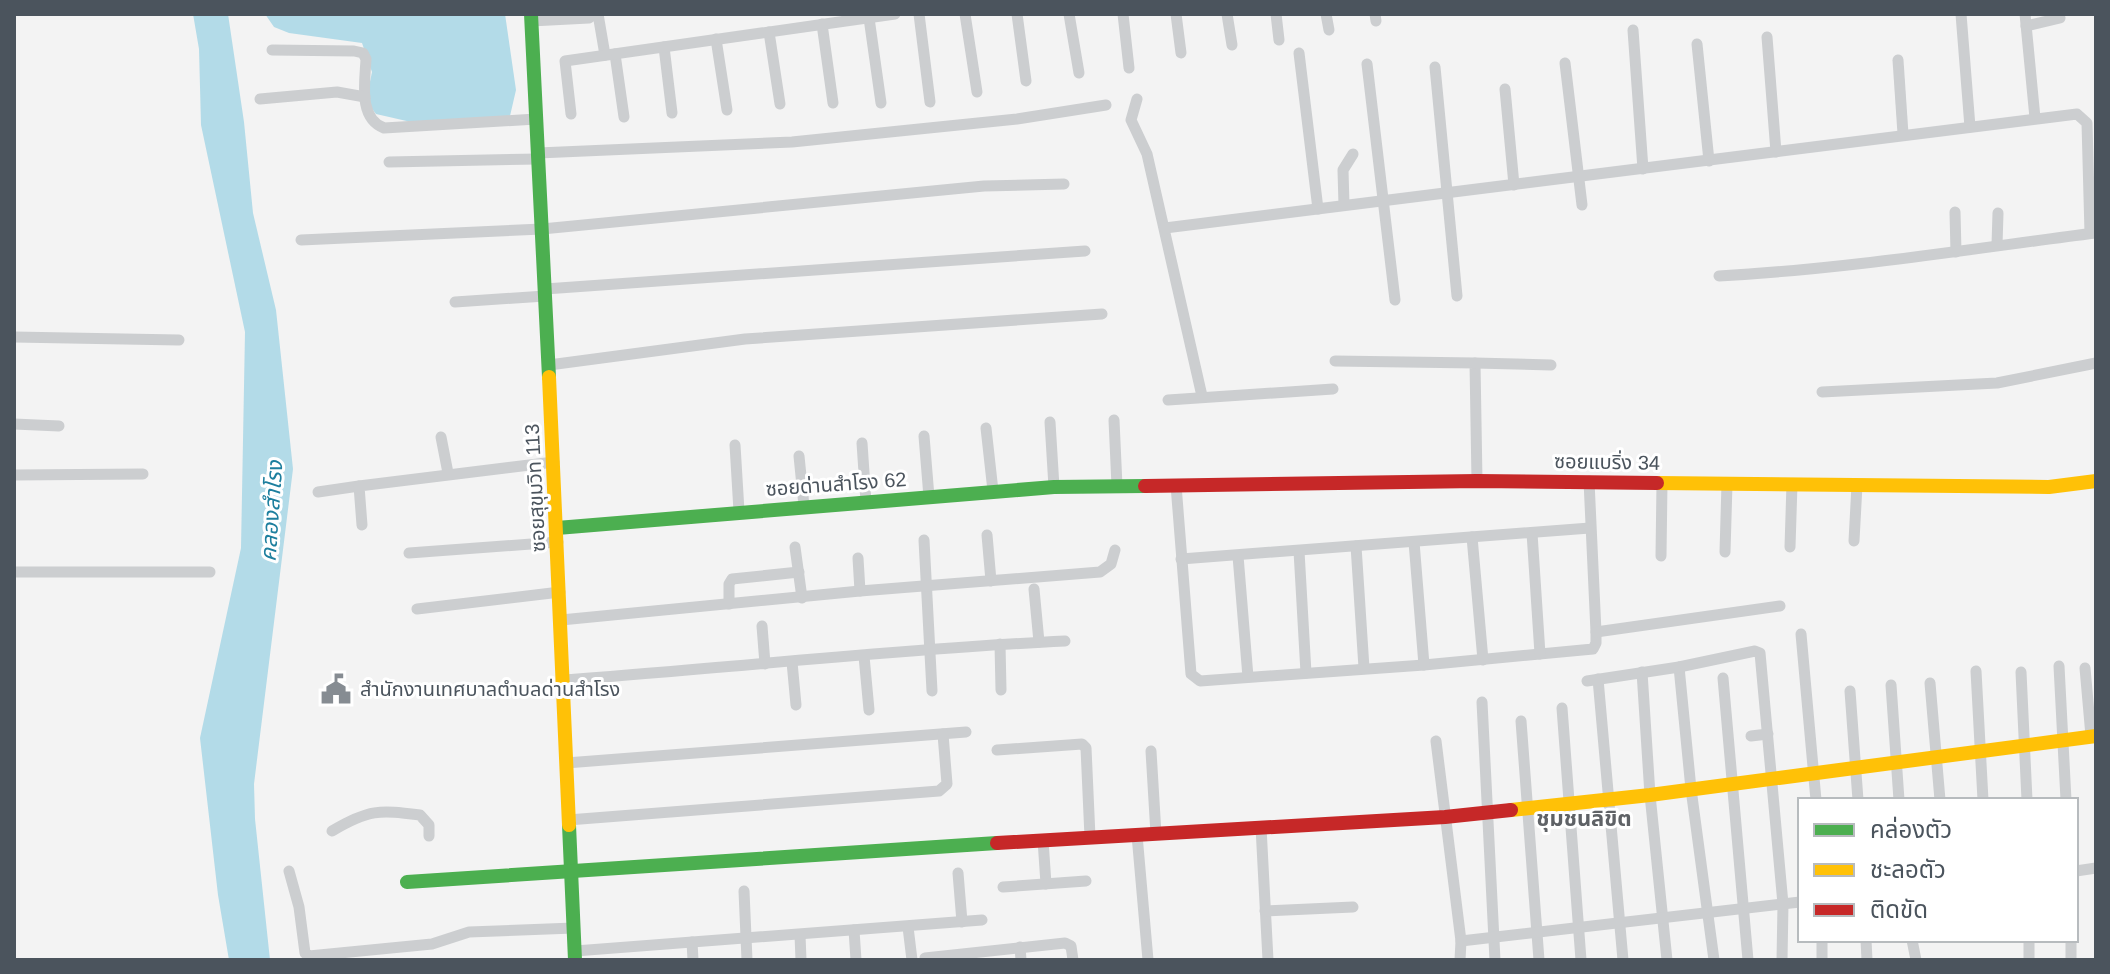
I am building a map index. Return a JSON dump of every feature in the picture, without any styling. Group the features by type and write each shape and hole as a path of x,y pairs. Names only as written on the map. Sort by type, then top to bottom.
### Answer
{"street":[{"path":"531,18 589,18 597,14 610,54 624,117"},
{"path":"571,114 565,61 895,14"},
{"path":"919,14 930,102"},
{"path":"965,14 977,92"},
{"path":"1017,14 1026,81"},
{"path":"1069,14 1079,73"},
{"path":"1123,14 1129,68"},
{"path":"1176,14 1181,53"},
{"path":"1227,14 1232,45"},
{"path":"1276,14 1279,40"},
{"path":"1326,14 1329,30"},
{"path":"1961,14 1970,127"},
{"name":"ซอยสุขุมวิท 113","path":"531,18 558,535 575,956"},
{"path":"869,18 881,103"},
{"path":"2035,118 2026,20 2060,18"},
{"path":"822,24 833,103"},
{"path":"1633,30 1643,169"},
{"path":"769,32 780,104"},
{"path":"1767,37 1776,152"},
{"path":"716,39 727,110"},
{"path":"1697,44 1709,161"},
{"path":"664,47 672,113"},
{"path":"272,50 360,51 366,59 365,97 370,116 384,128 536,119"},
{"path":"1299,53 1318,209"},
{"path":"1898,60 1903,134"},
{"path":"1565,63 1582,205"},
{"path":"1367,64 1395,300"},
{"path":"1435,67 1457,296"},
{"path":"1505,89 1514,185"},
{"path":"260,99 337,92 365,97"},
{"path":"1137,99 1131,120 1147,154 1202,396"},
{"path":"389,162 792,142 1017,119 1106,105"},
{"path":"1165,228 2035,118 2077,114 2087,123 2093,233 1820,269 1719,276"},
{"path":"1344,205 1343,170 1353,154"},
{"path":"301,240 542,229 984,186 1064,184"},
{"path":"1955,212 1956,252"},
{"path":"1997,245 1998,213"},
{"path":"455,302 545,292 1085,251"},
{"path":"549,365 745,339 1102,314"},
{"path":"14,337 179,340"},
{"path":"1335,361 1551,365"},
{"path":"1475,363 1477,481"},
{"path":"1822,392 1997,383 2096,363"},
{"path":"1168,400 1333,389"},
{"path":"1114,420 1117,486"},
{"path":"1050,422 1054,487"},
{"path":"14,424 59,426"},
{"path":"986,428 993,491"},
{"path":"924,436 929,497"},
{"path":"441,437 448,473"},
{"path":"862,443 866,502"},
{"path":"735,445 739,511"},
{"path":"799,456 804,506"},
{"path":"318,492 448,473 554,462"},
{"path":"14,475 143,474"},
{"path":"1176,485 1191,674 1200,681 1593,649 1596,632 1589,481"},
{"name":"ซอยแบริ่ง 34","path":"1117,486 1589,481 2049,487 2096,481"},
{"path":"1661,556 1662,483"},
{"path":"1725,552 1727,484"},
{"path":"1790,547 1792,484"},
{"path":"1854,541 1857,485"},
{"path":"359,486 362,525"},
{"name":"ซอยด่านสำโรง 62","path":"558,535 739,511 993,491 1117,486"},
{"path":"1181,559 1590,528"},
{"path":"1532,533 1540,654"},
{"path":"409,553 558,535"},
{"path":"987,535 991,581"},
{"path":"1472,537 1483,660"},
{"path":"924,540 932,691"},
{"path":"1414,542 1424,665"},
{"path":"1356,546 1364,668"},
{"path":"795,547 802,598"},
{"path":"561,620 1100,572 1111,564 1115,550"},
{"path":"1299,551 1306,673"},
{"path":"1238,556 1248,677"},
{"path":"858,558 860,591"},
{"path":"14,572 210,572"},
{"path":"729,604 732,579 799,572"},
{"path":"1034,589 1039,642"},
{"path":"417,609 560,592"},
{"path":"1596,632 1780,606"},
{"path":"762,626 765,664"},
{"path":"1801,634 1816,798"},
{"path":"563,680 931,648 1065,641"},
{"path":"1000,644 1001,690"},
{"path":"1623,960 1610,799 1593,680 1757,651 1761,658 1773,777 1783,904 1782,960"},
{"path":"864,656 869,710"},
{"path":"792,662 796,705"},
{"path":"2059,666 2066,798"},
{"path":"1679,667 1691,789 1714,960"},
{"path":"407,882 1445,817 1650,795 2093,736 2085,668"},
{"path":"1976,671 1983,798"},
{"path":"1642,672 1650,795 1667,960"},
{"path":"2021,672 2027,798"},
{"path":"1723,678 1748,960"},
{"path":"1930,683 1940,798"},
{"path":"1891,685 1899,798"},
{"path":"1850,691 1858,798"},
{"path":"1482,702 1495,960"},
{"path":"1562,708 1581,960"},
{"path":"1521,721 1539,960"},
{"path":"566,763 966,732"},
{"path":"568,820 939,791 947,784 943,734"},
{"path":"1751,736 1768,734"},
{"path":"1436,741 1461,941 1460,960"},
{"path":"997,750 1082,744 1086,748 1090,837"},
{"path":"1151,751 1156,834"},
{"path":"332,831 358,816 381,810 420,815 429,825 429,836"},
{"path":"1261,827 1268,960"},
{"path":"1137,835 1148,960"},
{"path":"1043,840 1046,884"},
{"path":"289,871 299,907 305,953 309,956 432,944 469,932 574,928"},
{"path":"958,873 962,922"},
{"path":"1003,887 1086,881"},
{"path":"744,891 747,960"},
{"path":"1461,941 1798,902"},
{"path":"1265,911 1353,907"},
{"path":"575,956 692,942 982,920"},
{"path":"908,927 912,960"},
{"path":"854,930 856,960"},
{"path":"800,935 801,960"},
{"path":"692,942 693,960"},
{"path":"925,958 1021,954 1065,943 1072,949 1073,960"},
{"path":"638,947 639,960"}],"water":[{"name":"คลองสำโรง","path":"193,14 228,14 244,122 253,213 276,310 293,469 254,784 270,960 229,960 218,895 200,738 241,548 245,332 201,125 199,49"},
{"path":"265,14 505,14 516,90 510,116 411,122 376,114 366,101 372,72 362,43 289,33 274,27"}],"traffic: fast":[{"path":"531,14 549,377"},
{"path":"557,528 1054,487 1145,486"},
{"path":"569,825 575,960"},
{"path":"407,882 997,843"}],"traffic: slow":[{"path":"549,377 569,825"},
{"path":"1657,483 2049,487 2096,481"},
{"path":"1511,810 1650,795 2096,736"}],"traffic: jam":[{"path":"1145,486 1477,481 1657,483"},
{"path":"997,843 1445,817 1511,810"}],"place":[{"name":"สำนักงานเทศบาลตำบลด่านสำโรง","path":"336,689"}],"district":[{"name":"ชุมชนลิขิต","path":"1584,818"}]}
